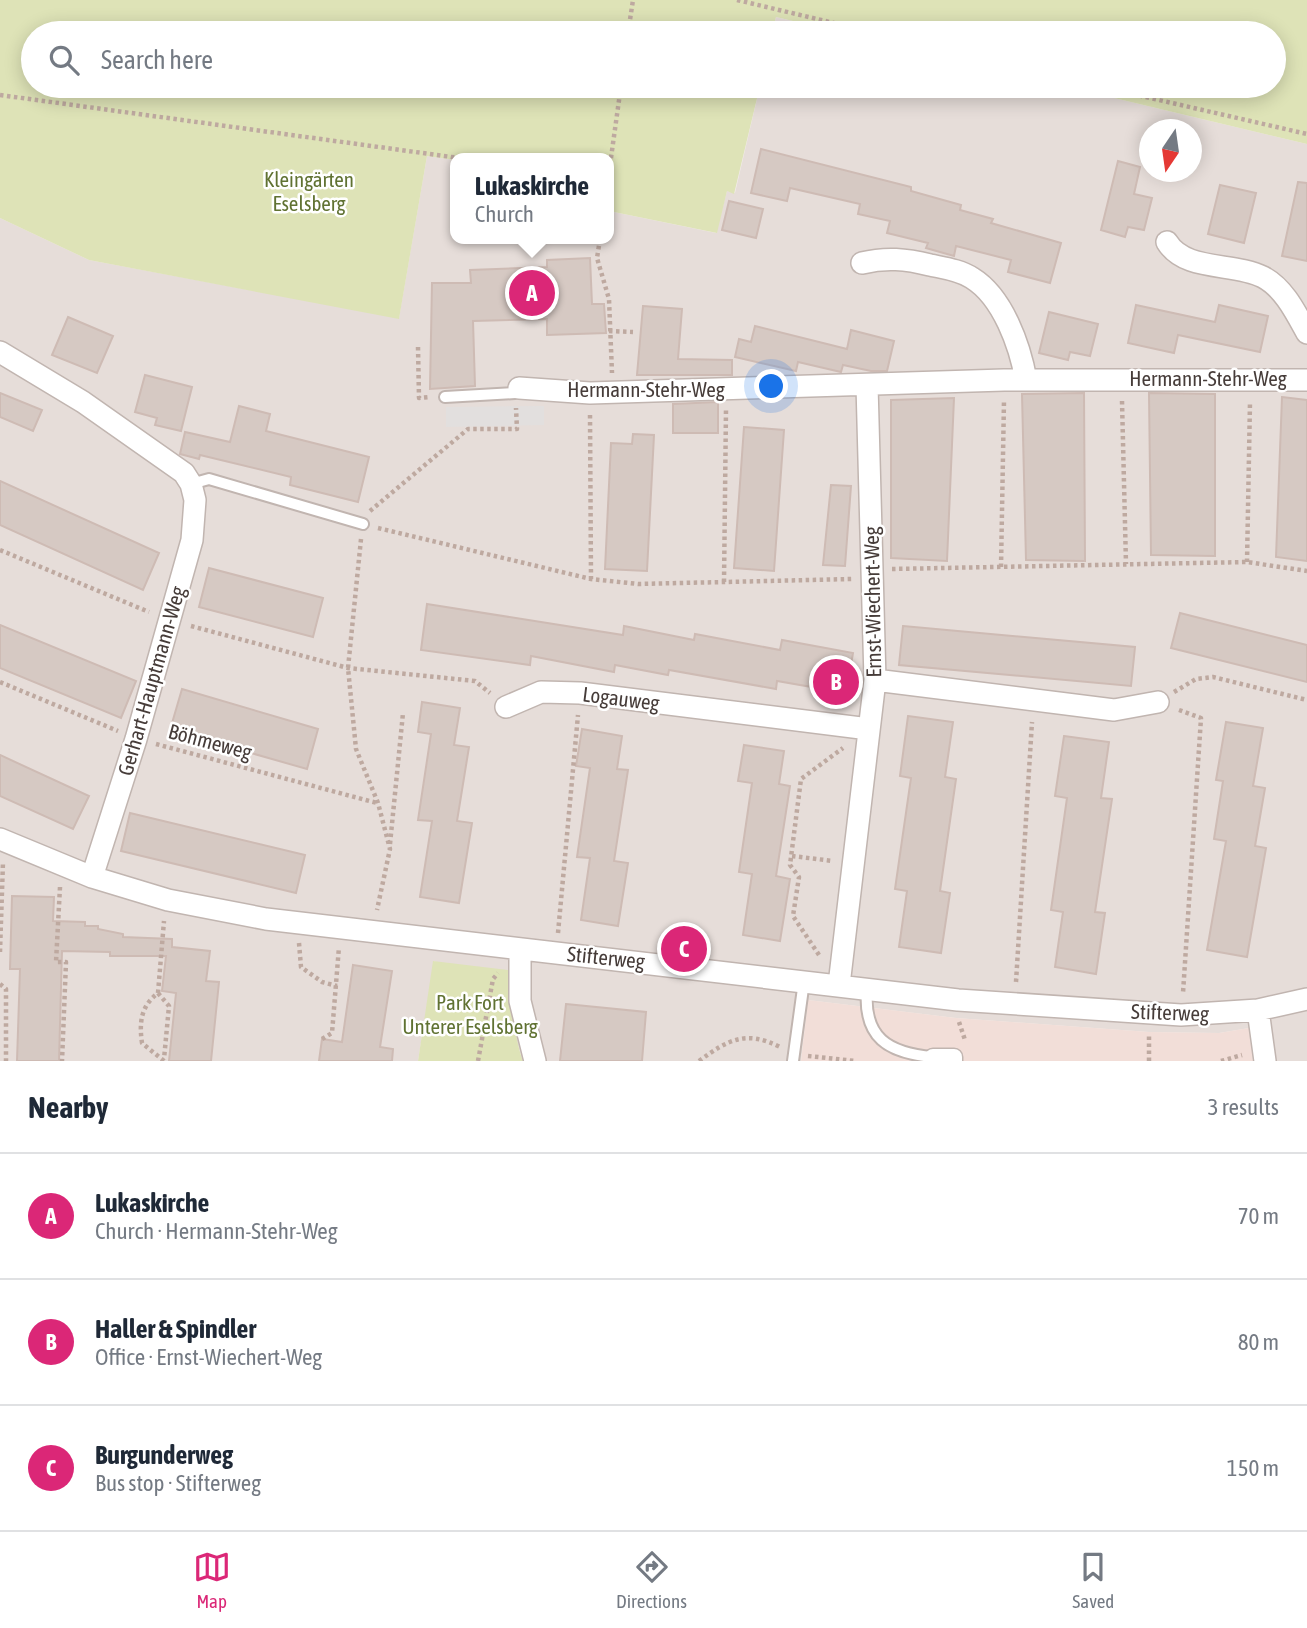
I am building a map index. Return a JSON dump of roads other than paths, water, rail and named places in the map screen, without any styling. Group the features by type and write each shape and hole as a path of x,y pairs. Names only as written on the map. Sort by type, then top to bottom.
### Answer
{"street":[{"path":"1167,242 1174,254 1186,259 1263,277 1280,291 1307,333"},
{"path":"862,263 884,258 907,260 968,275 982,284 1016,342 1026,380"},
{"path":"0,352 147,446 184,473 191,484"},
{"name":"Hermann-Stehr-Weg","path":"517,391 726,391 1026,380 1307,380"},
{"name":"Ernst-Wiechert-Weg","path":"839,985 875,680 867,384"},
{"name":"Gerhart-Hauptmann-Weg","path":"92,877 136,739 192,540 195,500 191,484"},
{"path":"875,680 1114,710 1158,702"},
{"name":"Logauweg","path":"506,708 541,692 580,693 869,729"},
{"name":"Stifterweg","path":"2,839 92,877 168,900 301,923 1014,1004 1181,1015 1258,1010 1307,999"},
{"path":"520,949 520,1001 536,1061"},
{"path":"1258,1010 1265,1061"},
{"path":"933,1057 954,1057 954,1061"}],"lane":[{"path":"445,397 517,391"},
{"path":"191,484 209,479 363,524"},
{"path":"794,1058 804,981"},
{"path":"867,989 865,1014 877,1037 903,1055 933,1057"}],"place":[{"name":"Lukaskirche","path":"532,293"},
{"name":"Haller & Spindler","path":"836,682"},
{"name":"Burgunderweg","path":"684,949"}],"park label":[{"name":"Kleingärten Eselsberg","path":"309,192"},
{"name":"Park Fort Unterer Eselsberg","path":"470,1015"}]}
